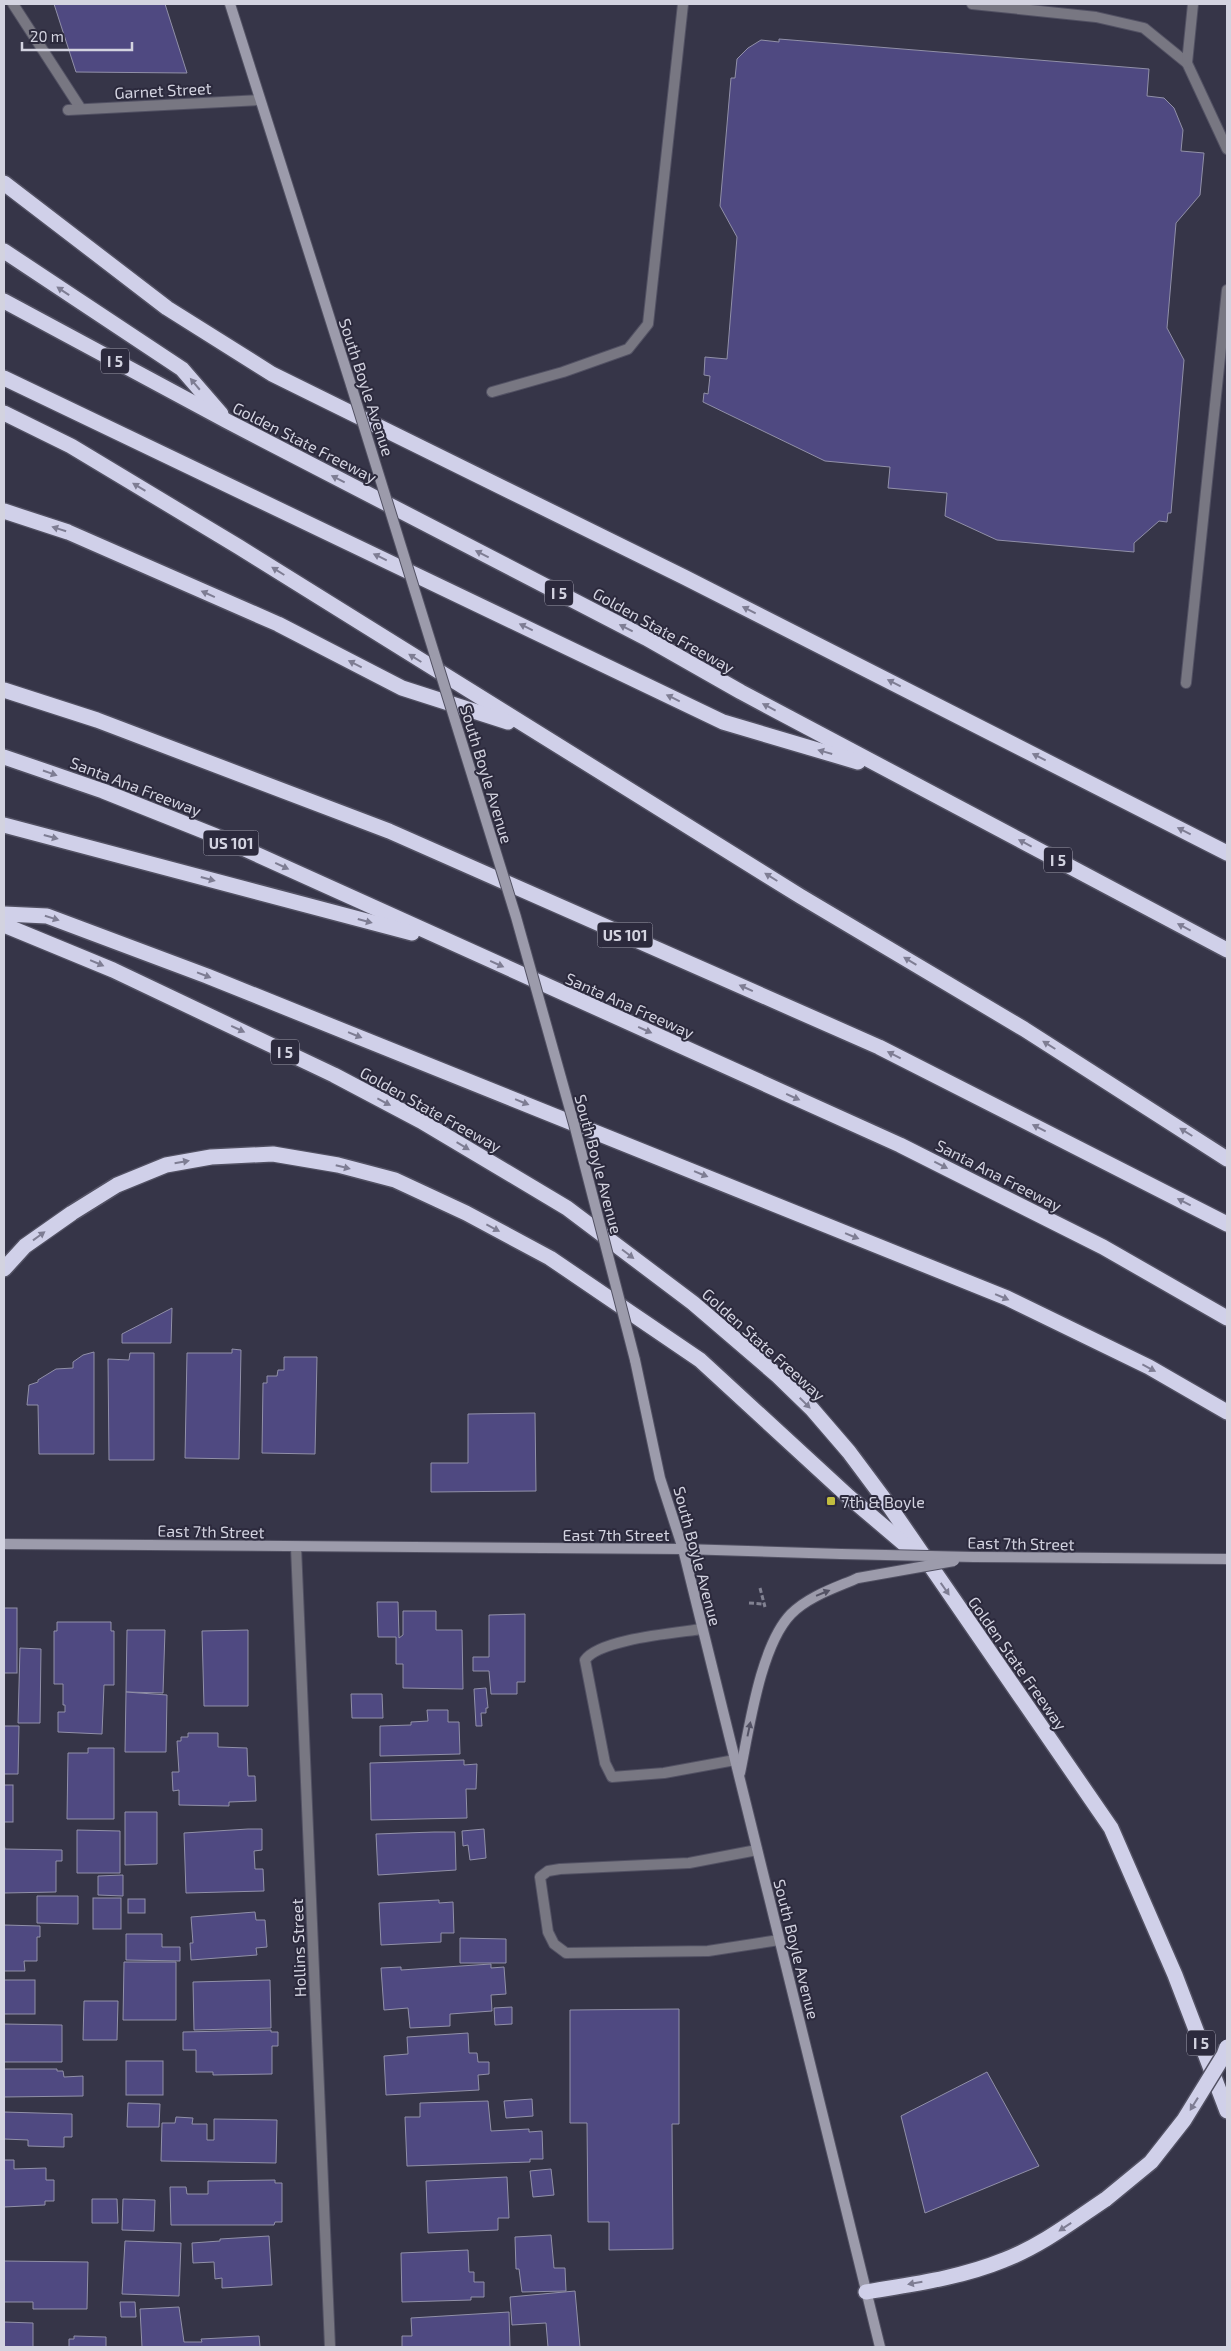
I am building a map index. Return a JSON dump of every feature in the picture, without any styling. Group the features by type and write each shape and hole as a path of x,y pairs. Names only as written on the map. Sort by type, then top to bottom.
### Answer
{"highway":[{"path":"4,183 167,308 272,374 684,577 1227,853"},
{"path":"4,251 182,369 227,421"},
{"name":"Golden State Freeway","path":"4,301 227,421 637,634 889,771 1227,950"},
{"path":"4,378 724,722 889,771"},
{"path":"4,413 71,446 239,547 800,896 1024,1029 1227,1159"},
{"path":"4,512 68,532 278,624 402,688 531,729"},
{"name":"US 101","path":"4,690 97,720 389,831 879,1047 1227,1224"},
{"name":"Santa Ana Freeway","path":"4,757 103,791 216,836 900,1145 1103,1247 1227,1318"},
{"path":"4,825 452,944"},
{"path":"4,914 47,916 206,976 1007,1298 1149,1368 1227,1412"},
{"name":"Golden State Freeway","path":"4,925 113,970 334,1075 421,1121 567,1208 693,1303 792,1389 849,1452 890,1507 1111,1828 1174,1975 1227,2111"},
{"path":"4,1269 25,1246 72,1213 117,1185 166,1165 211,1157 274,1154 338,1165 395,1180 466,1213 550,1258 700,1360 849,1497 929,1565"},
{"path":"866,2292 953,2277 1004,2260 1051,2237 1106,2199 1151,2162 1184,2120 1227,2047"}],"main road":[{"name":"South Boyle Avenue","path":"230,4 351,385 516,918 574,1124 635,1360 660,1478 683,1549 880,2347"},
{"name":"East 7th Street","path":"4,1544 683,1549 974,1557 1227,1560"},
{"path":"739,1777 762,1669 790,1615 815,1596 858,1578 974,1557"}],"street":[{"path":"13,4 81,109"},
{"path":"492,392 563,372 628,349 648,324 683,4"},
{"path":"972,4 1096,17 1144,28 1187,64 1227,148"},
{"path":"1187,64 1193,4"},
{"name":"Garnet Street","path":"68,110 260,100"},
{"path":"1186,683 1227,290"},
{"name":"Hollins Street","path":"296,1547 330,2347"},
{"path":"702,1629 634,1640 600,1647 590,1652 585,1660 605,1763 612,1777 664,1773 735,1760"},
{"path":"757,1850 690,1862 560,1868 548,1871 540,1877 548,1932 554,1944 566,1953 708,1951 779,1940"}],"path":[{"path":"760,1588 763,1604 768,1614"},
{"path":"749,1603 763,1604"}],"building":[{"path":"54,4 165,4 187,73 76,72"},
{"path":"779,39 1149,69 1147,96 1164,98 1174,108 1183,130 1181,151 1204,153 1200,195 1176,223 1167,328 1184,360 1171,513 1168,513 1167,522 1159,521 1134,543 1134,552 997,540 945,516 947,493 888,488 890,467 825,461 703,402 704,393 708,394 710,376 704,375 705,357 727,359 737,237 720,206 731,78 735,78 737,59 748,48 761,40 779,42"},
{"path":"172,1308 171,1343 122,1343 122,1334"},
{"path":"232,1349 241,1350 239,1459 185,1458 187,1353 232,1353"},
{"path":"94,1352 94,1454 39,1454 38,1405 27,1405 29,1385 38,1382 38,1380 56,1369 73,1368 73,1362 83,1355"},
{"path":"130,1353 154,1353 154,1460 109,1460 108,1359 129,1360"},
{"path":"284,1357 317,1357 315,1454 262,1453 263,1383 267,1383 267,1376 277,1376 278,1370 284,1370"},
{"path":"535,1413 536,1491 431,1492 431,1463 468,1463 468,1414"},
{"path":"377,1602 398,1602 399,1638 403,1635 403,1611 436,1611 436,1630 462,1630 463,1689 403,1688 403,1664 396,1664 396,1637 378,1637"},
{"path":"4,1608 17,1608 17,1673 4,1673"},
{"path":"525,1614 525,1682 517,1682 517,1694 491,1694 489,1671 473,1671 473,1657 489,1657 489,1615"},
{"path":"57,1622 111,1622 111,1631 114,1631 114,1685 104,1685 102,1734 58,1732 58,1712 65,1712 65,1705 63,1705 63,1684 54,1684 54,1631 57,1631"},
{"path":"127,1630 165,1630 163,1693 126,1692"},
{"path":"248,1630 248,1706 204,1706 202,1631"},
{"path":"20,1648 41,1649 40,1723 18,1723"},
{"path":"486,1688 488,1708 486,1708 486,1713 481,1713 482,1726 476,1726 474,1689"},
{"path":"126,1692 167,1695 166,1752 125,1752"},
{"path":"351,1694 382,1694 383,1718 352,1718"},
{"path":"427,1710 448,1710 448,1722 459,1722 460,1754 380,1756 380,1726 411,1725 411,1722 428,1721"},
{"path":"4,1726 19,1726 18,1774 4,1774"},
{"path":"188,1733 218,1733 218,1747 247,1748 248,1776 255,1776 256,1801 229,1802 229,1806 179,1805 179,1790 173,1791 172,1772 179,1772 177,1741 181,1741 181,1737 188,1737"},
{"path":"88,1748 114,1748 114,1819 67,1819 68,1753 88,1753"},
{"path":"464,1760 464,1765 477,1764 476,1789 466,1789 467,1818 371,1820 370,1763"},
{"path":"4,1785 13,1785 13,1822 4,1822"},
{"path":"125,1812 157,1812 157,1864 125,1865"},
{"path":"262,1829 262,1850 254,1851 255,1869 263,1869 264,1891 186,1893 184,1833"},
{"path":"484,1829 486,1858 470,1860 468,1845 463,1846 462,1831"},
{"path":"77,1830 120,1831 120,1873 77,1873"},
{"path":"455,1832 456,1870 378,1875 376,1834"},
{"path":"4,1843 5,1849 62,1850 62,1861 56,1861 56,1892 4,1893"},
{"path":"123,1875 123,1896 98,1895 98,1876"},
{"path":"37,1896 78,1896 78,1924 37,1923"},
{"path":"93,1898 121,1898 121,1929 93,1929"},
{"path":"128,1899 145,1899 145,1913 128,1913"},
{"path":"439,1900 439,1903 453,1902 454,1933 441,1933 441,1942 381,1945 379,1903"},
{"path":"255,1912 256,1920 265,1920 267,1947 256,1948 257,1955 191,1960 190,1943 193,1943 191,1917"},
{"path":"4,1925 40,1926 40,1937 37,1937 37,1961 24,1961 25,1971 4,1971"},
{"path":"126,1934 162,1934 162,1947 180,1947 180,1961 126,1960"},
{"path":"460,1938 506,1939 506,1963 460,1963"},
{"path":"124,1962 176,1962 176,2020 123,2020"},
{"path":"491,1964 491,1968 504,1967 506,1994 491,1995 492,2011 450,2014 450,2026 410,2028 408,2008 384,2010 381,1968 401,1967 401,1970"},
{"path":"4,1980 35,1980 35,2014 4,2014"},
{"path":"270,1980 271,2028 194,2030 193,1982"},
{"path":"84,2001 118,2001 117,2040 83,2040"},
{"path":"512,2007 512,2024 495,2025 494,2008"},
{"path":"679,2009 679,2124 672,2124 673,2249 609,2250 609,2222 588,2222 587,2123 570,2123 570,2010"},
{"path":"4,2024 62,2025 62,2062 4,2062"},
{"path":"271,2030 271,2032 278,2032 278,2046 272,2046 272,2074 213,2075 213,2072 196,2072 196,2050 183,2050 183,2032"},
{"path":"468,2033 469,2053 477,2053 478,2062 489,2062 489,2074 478,2075 479,2090 386,2095 384,2056 408,2054 407,2037"},
{"path":"126,2061 163,2061 163,2095 126,2095"},
{"path":"4,2069 57,2069 57,2071 63,2071 64,2077 83,2076 83,2096 4,2097"},
{"path":"987,2072 1039,2166 925,2213 901,2116"},
{"path":"532,2099 533,2116 506,2118 504,2101"},
{"path":"488,2101 491,2131 529,2129 529,2132 542,2131 543,2159 530,2159 530,2162 407,2166 405,2117 420,2117 420,2103"},
{"path":"128,2103 160,2104 159,2127 127,2127"},
{"path":"4,2112 72,2114 72,2137 64,2137 64,2147 28,2146 28,2140 4,2139"},
{"path":"176,2117 193,2118 192,2124 207,2124 207,2140 214,2140 214,2119 277,2120 276,2163 161,2161 162,2123 175,2123"},
{"path":"4,2160 14,2160 14,2169 46,2168 46,2180 54,2180 54,2201 45,2201 45,2205 4,2207"},
{"path":"551,2169 554,2195 533,2197 530,2171"},
{"path":"507,2177 509,2218 498,2218 498,2230 428,2233 426,2181"},
{"path":"275,2180 275,2183 282,2183 282,2222 275,2222 274,2225 171,2225 170,2187 186,2187 187,2194 208,2194 208,2181"},
{"path":"92,2199 117,2199 118,2223 92,2223"},
{"path":"123,2199 155,2200 154,2231 122,2230"},
{"path":"551,2235 554,2268 565,2268 566,2291 522,2292 519,2269 516,2269 515,2237"},
{"path":"269,2236 272,2285 222,2288 222,2278 215,2279 214,2262 193,2263 192,2243"},
{"path":"125,2241 181,2243 179,2296 122,2294"},
{"path":"468,2250 469,2272 474,2272 474,2282 484,2282 484,2297 471,2297 471,2300 402,2302 401,2253"},
{"path":"4,2261 88,2262 87,2309 33,2309 33,2302 4,2302"},
{"path":"575,2291 580,2347 548,2347 546,2323 512,2325 510,2297"},
{"path":"120,2302 135,2302 136,2317 121,2317"},
{"path":"179,2307 184,2342 202,2342 201,2339 259,2336 260,2347 142,2347 140,2309"},
{"path":"509,2312 510,2347 402,2347 402,2336 412,2336 411,2318"},
{"path":"4,2322 33,2323 33,2347 4,2347"},
{"path":"74,2336 106,2337 106,2347 69,2347 69,2339 74,2339"}],"place":[{"name":"7th & Boyle","path":"831,1501"}]}
